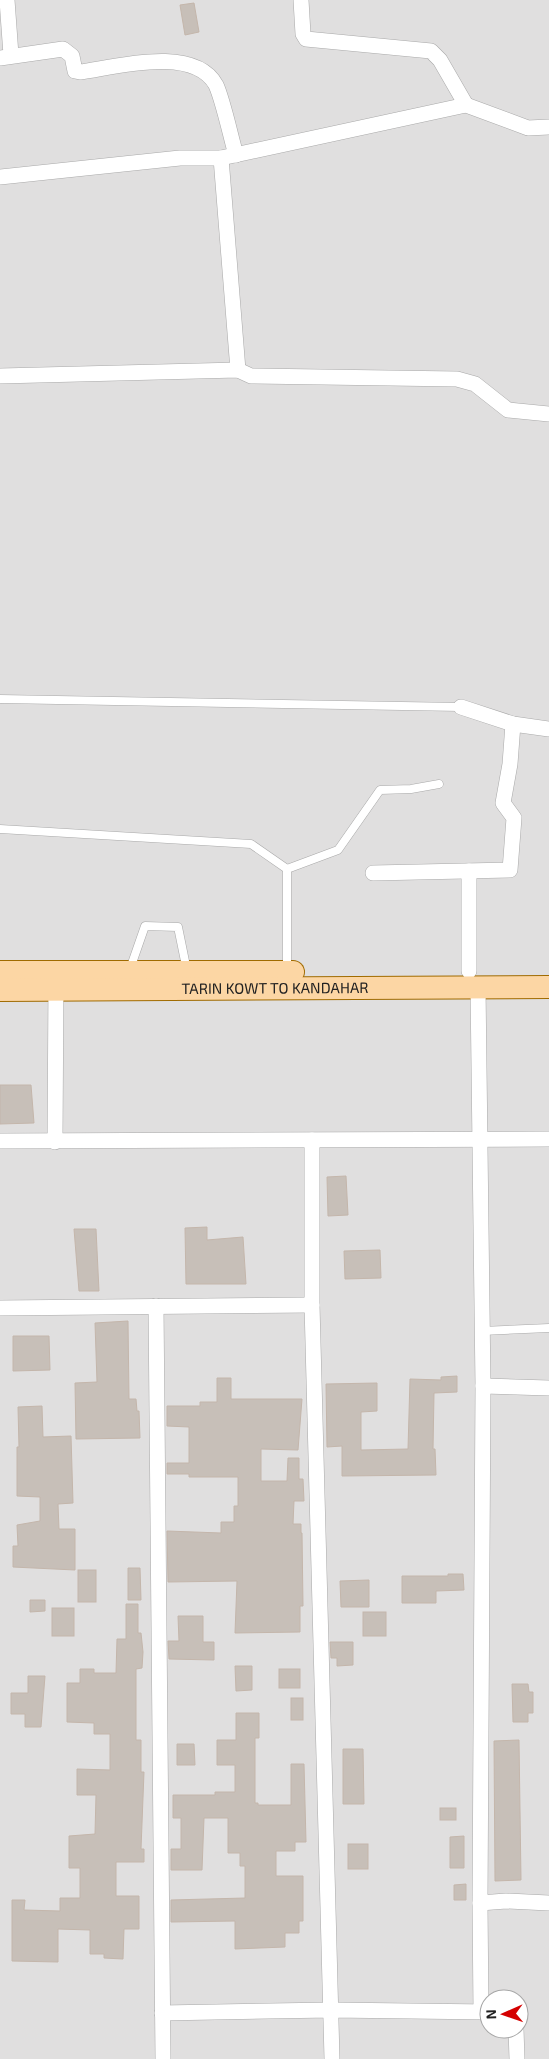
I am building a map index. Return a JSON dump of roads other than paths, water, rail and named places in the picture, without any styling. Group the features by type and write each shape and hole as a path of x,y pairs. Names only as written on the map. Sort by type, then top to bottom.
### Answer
{"main road":[{"name":"TARIN KOWT TO KANDAHAR","path":"0,972 56,981 474,979 549,971"},
{"name":"TARIN KOWT TO KANDAHAR","path":"0,990 129,972 288,972 474,979 549,987"}],"street":[{"path":"7,0 6,56 63,49 72,56 75,71 80,72 164,60 199,68 216,85 228,157 238,370"},
{"path":"301,0 303,34 306,39 431,51 440,60 466,106"},
{"path":"0,177 180,158 228,157 466,106 528,128 549,127"},
{"path":"0,376 238,370 251,376 457,379 475,384 508,410 549,414"},
{"path":"461,708 513,724 549,729"},
{"path":"374,873 510,870 514,818 503,803 510,764 513,724"},
{"path":"469,871 479,1139 483,1386 480,1903 484,1989"},
{"path":"55,1142 56,981"},
{"path":"0,1141 549,1139"},
{"path":"312,1140 312,1305 332,2059"},
{"path":"0,1308 312,1305"},
{"path":"156,1306 163,2059"},
{"path":"483,1386 549,1388"},
{"path":"480,1903 506,1901 549,1903"},
{"path":"162,2013 331,2010 479,2012"},
{"path":"517,2039 518,2059"}],"lane":[{"path":"0,699 461,708"},
{"path":"287,869 338,850 380,790 411,789 439,784"},
{"path":"0,829 251,844 287,869"},
{"path":"287,869 288,972"},
{"path":"129,972 145,926 178,927 187,973"},
{"path":"482,1331 549,1328"}]}
